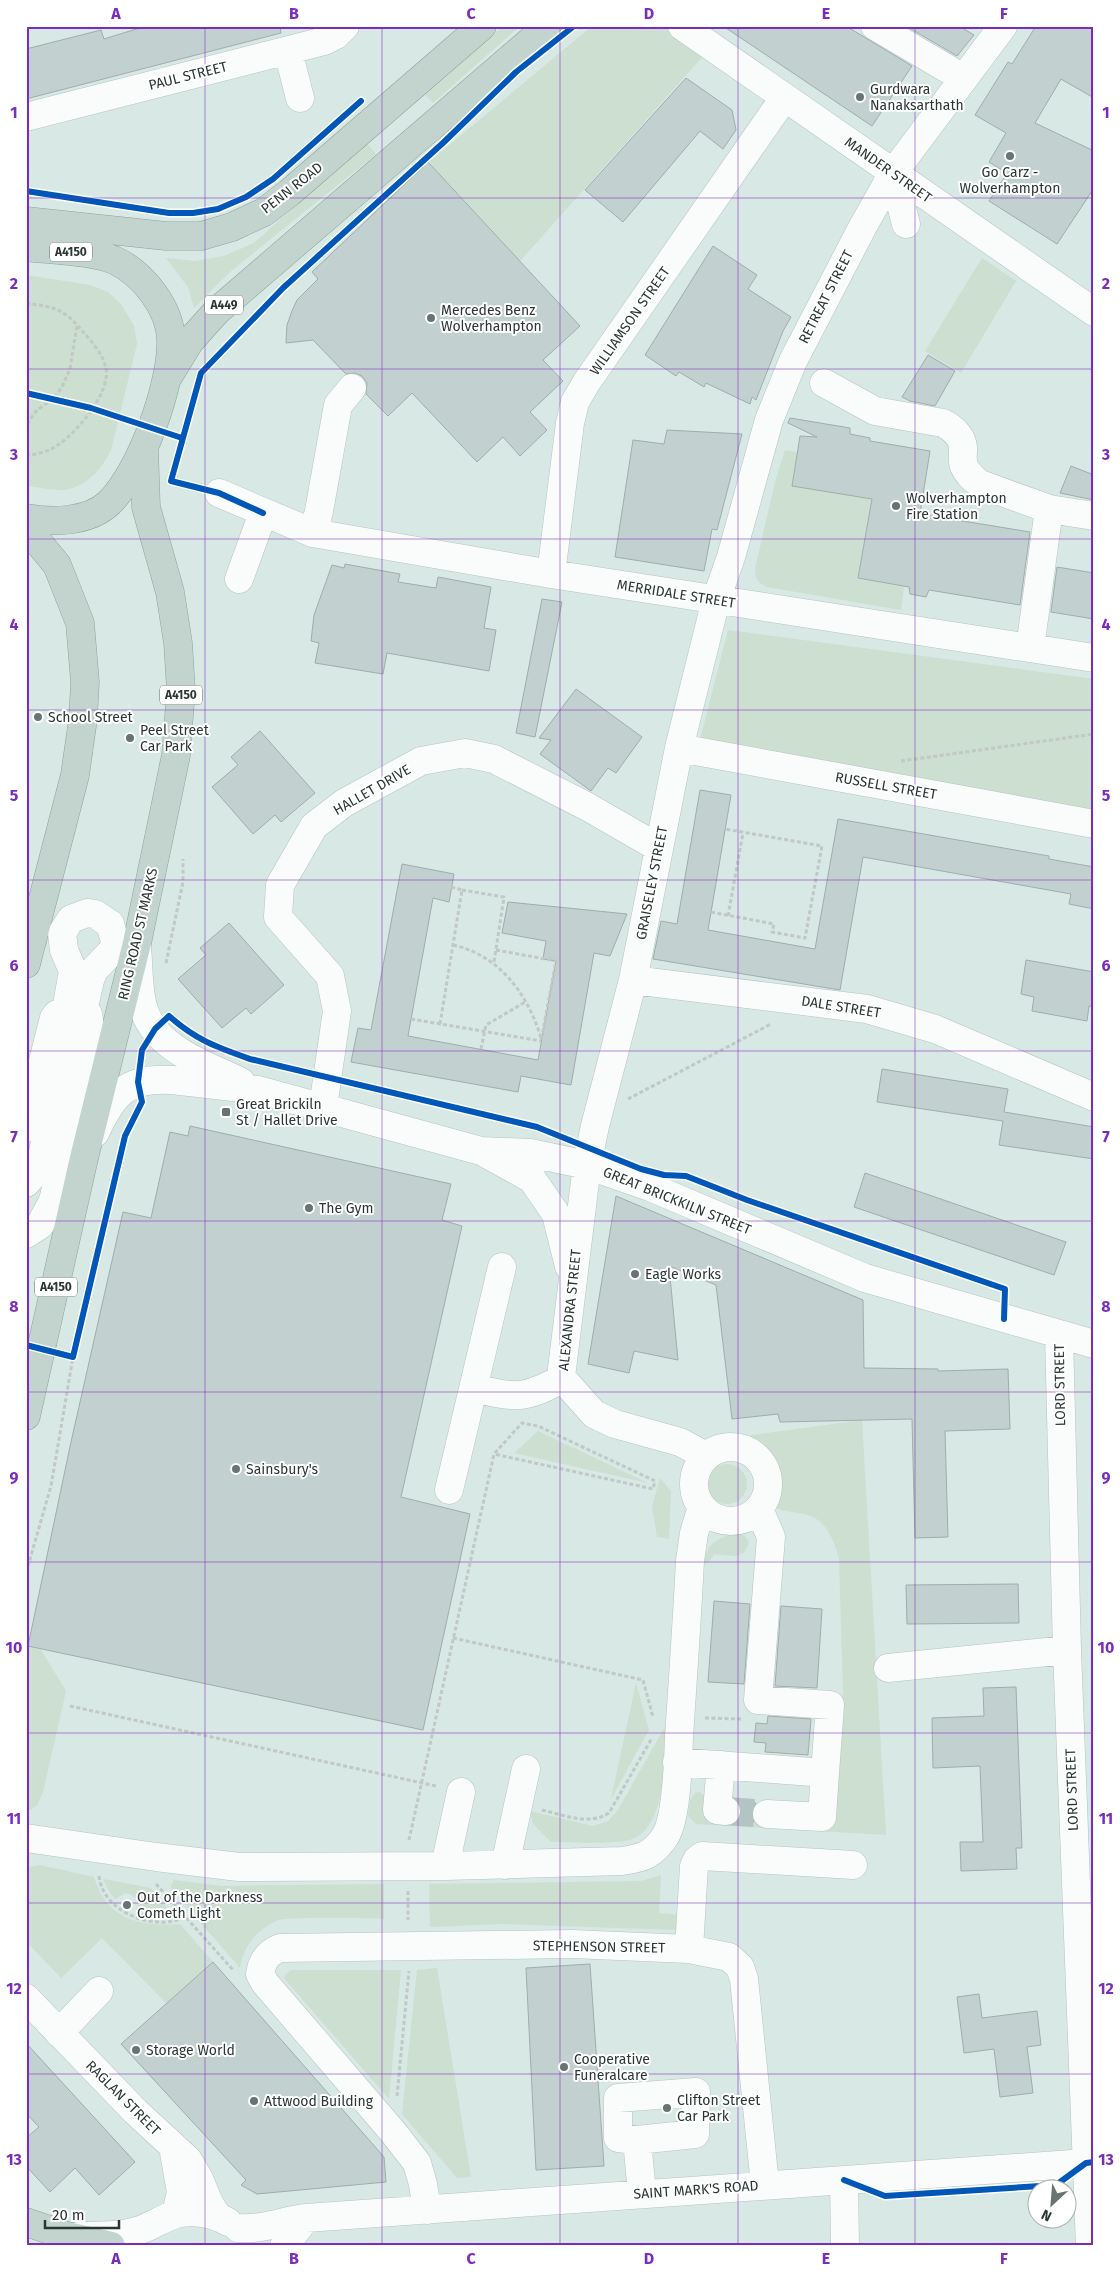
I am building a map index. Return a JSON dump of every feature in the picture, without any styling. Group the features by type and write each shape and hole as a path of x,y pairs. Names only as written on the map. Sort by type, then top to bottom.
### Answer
{"highway":[{"name":"PENN ROAD","path":"26,221 166,236 201,236 232,227 264,212 289,193 482,26"},
{"name":"A449","path":"168,377 190,341 217,311 548,26"},
{"name":"A4150","path":"26,247 89,254 116,261 142,280 163,309 171,338 168,377 144,448 128,478 109,503 94,513 78,518 41,521 26,518"},
{"name":"RING ROAD ST MARKS","path":"26,1416 84,1158 137,943 176,755 181,690 178,643 170,592 146,507 144,448"},
{"path":"26,531 34,537 57,565 80,623 85,682 83,719 75,775 26,964"},
{"path":"26,2222 67,2236 112,2246"}],"street":[{"name":"PAUL STREET","path":"26,117 324,42 336,35 345,26"},
{"name":"MANDER STREET","path":"682,26 1094,312"},
{"path":"875,26 963,78"},
{"name":"RETREAT STREET","path":"716,600 731,557 769,420 793,361 862,228 893,173 1003,26"},
{"path":"288,51 300,98"},
{"name":"WILLIAMSON STREET","path":"551,574 569,520 570,423 576,402 586,383 745,178 784,98"},
{"path":"893,173 906,224"},
{"path":"824,383 875,411 943,423 951,427 958,434 964,447 964,467 971,477 980,484 1049,509 1094,516"},
{"path":"313,533 320,511 338,405 352,388"},
{"name":"MERRIDALE STREET","path":"219,493 313,533 551,574 1094,658"},
{"path":"1030,648 1049,509"},
{"path":"239,579 263,513"},
{"name":"GRAISELEY STREET","path":"587,1165 633,980 679,748 716,600"},
{"name":"RUSSELL STREET","path":"679,748 1094,824"},
{"name":"HALLET DRIVE","path":"323,1107 338,1011 330,976 278,916 280,885 314,826 337,808 421,761 465,753 494,759 588,807 659,848"},
{"path":"26,929 44,894"},
{"path":"137,943 143,1008 159,1036 177,1050 258,1090"},
{"name":"DALE STREET","path":"633,980 867,1009 934,1029 1094,1097"},
{"path":"26,1183 34,1174 42,1156 66,1054 65,1016 77,999"},
{"path":"26,1128 54,1018 77,999"},
{"path":"26,1234 40,1225 53,1201 89,1045 91,1032 77,999"},
{"name":"GREAT BRICKKILN STREET","path":"84,1158 113,1099 138,1082 158,1079 258,1090 481,1151 530,1153 587,1165 650,1187 865,1278 1094,1344"},
{"path":"481,1151 532,1179 556,1214 572,1279"},
{"name":"ALEXANDRA STREET","path":"587,1165 572,1279 563,1378 594,1414 615,1424 680,1442 706,1456"},
{"path":"449,1490 502,1267"},
{"name":"LORD STREET","path":"1059,1334 1067,1650 1090,2246"},
{"path":"474,1388 508,1396 537,1392 563,1378"},
{"path":"729,1447 741,1448 752,1454 761,1463 767,1480 765,1498 759,1509 749,1516 728,1521 718,1519 707,1513 702,1507 694,1491 694,1478 698,1466 706,1456 717,1450 729,1447"},
{"path":"26,1838 61,1841 156,1858 239,1867 506,1865 622,1861 642,1858 657,1847 667,1834 672,1819 678,1762 690,1561 694,1533 702,1507"},
{"path":"759,1509 771,1537 758,1700 830,1705 822,1817 767,1814"},
{"path":"888,1668 1067,1650"},
{"path":"678,1762 825,1772"},
{"path":"721,1765 717,1810 726,1811"},
{"path":"506,1865 526,1769"},
{"path":"445,1866 461,1792"},
{"path":"689,1949 694,1866 702,1856 853,1865"},
{"name":"STEPHENSON STREET","path":"265,1983 260,1974 262,1962 271,1952 280,1948 572,1944 689,1949 729,1957 740,1967 744,1979 765,2184"},
{"path":"265,1983 393,2132 417,2163 427,2210"},
{"path":"59,2033 100,1991"},
{"name":"RAGLAN STREET","path":"26,1998 135,2111 188,2160 199,2179 209,2203 242,2233"},
{"path":"638,2140 642,2194"},
{"path":"173,2147 181,2192 176,2214"},
{"name":"SAINT MARK'S ROAD","path":"67,2236 96,2236 140,2230 176,2214 198,2212 242,2233 285,2221 306,2218 765,2184 1086,2164"},
{"path":"844,2180 845,2246"},
{"path":"284,2246 306,2218"}],"path":[{"path":"26,303 57,308 68,315 100,354 106,370 105,382 100,395 81,424 49,450 26,455"},
{"path":"26,425 37,410 54,399 62,387 70,368 77,325"},
{"path":"44,397 63,402"},
{"path":"82,406 98,411"},
{"path":"893,762 1094,734"},
{"path":"711,912 774,924 772,932 805,938 822,846 725,830"},
{"path":"728,916 743,832"},
{"path":"451,887 504,897 494,962"},
{"path":"440,1024 462,890"},
{"path":"453,945 468,948 494,962 517,987 527,1001 541,1041"},
{"path":"496,950 556,962 541,1041"},
{"path":"481,1049 486,1025 510,1013 527,1001"},
{"path":"411,1019 541,1041"},
{"path":"598,1115 777,1020"},
{"path":"26,1572 51,1486 75,1348"},
{"path":"42,1349 73,1357"},
{"path":"393,2132 409,1970 407,1865 409,1835 494,1454 522,1424 538,1426 655,1481 653,1489 494,1454"},
{"path":"453,1638 643,1680 654,1721"},
{"path":"70,1706 461,1792"},
{"path":"519,1804 589,1820 600,1818 616,1804 664,1716 743,1720"},
{"path":"156,1858 152,1879 240,1977 265,1983"},
{"path":"98,1869 100,1882 106,1895 127,1913 142,1919 159,1922 175,1922 186,1916"}],"green space":[{"path":"503,26 520,26 433,103 425,95"},
{"path":"592,26 663,26 704,55 520,261 429,162"},
{"path":"366,142 376,154 230,272 194,308 188,287 166,258 195,261 224,256 254,243"},
{"path":"982,258 1016,281 961,373 925,351"},
{"path":"26,275 90,285 108,292 121,304 134,326 137,344 111,450 95,474 76,487 65,490 26,486"},
{"path":"785,450 797,452 792,486 842,494 875,482 858,578 904,587 901,610 767,587 758,580 755,569 775,482"},
{"path":"728,630 1094,679 1094,811 700,740"},
{"path":"862,1420 886,1835 696,1824 688,1816 690,1800 695,1793 699,1792 706,1796 725,1821 766,1823 835,1813 843,1693 839,1557 828,1532 820,1521 807,1515 776,1508 774,1499 776,1477 771,1463 745,1436"},
{"path":"538,1431 648,1483 514,1453"},
{"path":"731,1464 738,1467 744,1473 747,1484 746,1492 738,1501 731,1504 723,1504 716,1501 708,1492 707,1480 710,1473 719,1465"},
{"path":"660,1478 671,1491 669,1539 657,1537 652,1506"},
{"path":"736,1533 745,1536 749,1542 744,1553 735,1556 714,1554 708,1563 705,1562 708,1550 715,1542"},
{"path":"26,1645 40,1648 66,1691 43,1792 37,1805 26,1813"},
{"path":"636,1683 649,1730 611,1799"},
{"path":"667,1723 661,1793 649,1825 638,1836 615,1842 551,1842 533,1824 530,1811 593,1826 608,1821 618,1810"},
{"path":"40,1865 94,1877 107,1903 116,1912 127,1918 152,1924 180,1924 213,1962 166,2003 102,1938 61,1978 26,1941 26,1868"},
{"path":"661,1875 659,1913 680,1915 679,1930 502,1924 430,1927 429,1884 641,1881"},
{"path":"103,1879 151,1888 174,1917 153,1918 136,1913 139,1903 135,1897 125,1893 115,1899"},
{"path":"174,1880 222,1886 384,1884 384,1919 310,1918 276,1921 262,1929 252,1940 244,1952 240,1968 173,1891 171,1886"},
{"path":"437,1968 471,2177 457,2178 402,2114 417,1970"},
{"path":"291,1970 401,1970 389,2099 283,1977"}],"building":[{"path":"146,26 280,26 281,33 26,99 26,49 101,30 104,39"},
{"name":"Gurdwara Nanaksarthath","path":"723,26 846,26 912,66 872,126"},
{"path":"906,26 959,26 974,35 957,56"},
{"path":"1036,26 1094,26 1094,98 1061,79 1035,123 1094,151 1094,188 1057,244 989,201 1007,173 989,162 1006,133 975,115 1008,62 1012,64"},
{"path":"686,78 732,110 736,130 723,149 700,131 623,222 585,190"},
{"name":"Mercedes Benz Wolverhampton","path":"428,162 580,326 543,360 563,381 530,412 547,430 520,456 503,437 477,462 412,393 388,416 366,394 367,383 362,376 355,373 346,374 313,340 286,343 287,325 297,300 318,279 312,272"},
{"path":"713,246 757,275 748,289 791,317 783,331 756,400 752,397 750,404 706,383 704,387 679,372 676,376 645,355"},
{"path":"928,355 955,371 935,406 910,401 902,397"},
{"name":"Wolverhampton Fire Station","path":"790,418 850,428 850,434 870,438 870,441 930,451 920,514 1030,532 1020,605 929,590 926,597 910,594 909,587 858,578 872,499 792,486 800,436 817,437 788,423"},
{"path":"667,430 742,434 717,530 712,529 704,571 615,557 633,440 664,444"},
{"path":"1071,466 1094,475 1094,500 1060,493"},
{"path":"345,564 400,574 398,582 436,588 438,577 491,587 484,628 496,630 489,671 387,653 383,674 315,663 319,643 311,641 314,615 332,565 344,568"},
{"path":"1057,567 1094,573 1094,619 1051,612"},
{"path":"542,599 562,602 535,737 516,733"},
{"path":"576,689 642,737 616,773 608,768 591,791 540,754 551,740 539,738"},
{"path":"260,731 315,793 281,822 275,815 253,834 212,787 238,765 231,757"},
{"path":"700,790 731,795 708,930 815,949 838,819 1049,856 1049,859 1094,867 1094,909 1069,904 1071,894 863,857 840,990 653,959 661,921 677,924"},
{"path":"402,864 454,874 449,902 433,898 408,1036 538,1060 556,961 543,959 546,941 502,933 508,902 627,914 610,956 594,953 571,1085 521,1076 518,1092 351,1062 358,1028 371,1030"},
{"path":"229,923 284,985 251,1014 246,1008 222,1028 178,979 206,955 200,948"},
{"path":"1026,960 1094,972 1094,1007 1089,1006 1087,1021 1032,1011 1034,997 1021,994"},
{"path":"882,1069 1008,1089 1004,1112 1094,1127 1094,1159 999,1145 1003,1121 877,1102"},
{"name":"Sainsbury's","path":"190,1126 451,1184 442,1220 462,1226 401,1497 470,1514 423,1730 28,1646 71,1442 123,1212 151,1218 170,1132 188,1136"},
{"path":"865,1173 1066,1242 1054,1275 854,1207"},
{"path":"616,1196 863,1300 864,1368 938,1369 938,1371 1008,1369 1010,1429 945,1431 948,1537 915,1538 912,1419 780,1422 778,1414 732,1419 716,1285 669,1266 678,1360 634,1351 629,1373 588,1364"},
{"path":"1018,1584 1019,1623 907,1624 906,1585"},
{"path":"714,1601 750,1604 744,1684 708,1682"},
{"path":"781,1606 822,1609 817,1688 775,1686"},
{"path":"1016,1687 1022,1848 1016,1848 1017,1869 961,1871 960,1842 983,1842 980,1766 933,1768 932,1718 984,1716 983,1688"},
{"path":"768,1716 811,1719 808,1755 765,1752 766,1743 754,1742 756,1723 767,1724"},
{"path":"738,1802 756,1803 751,1813 754,1822 737,1821 742,1812"},
{"name":"Attwood Building","path":"213,1962 384,2157 386,2182 257,2194 241,2185 246,2180 121,2044"},
{"name":"Cooperative Funeralcare","path":"590,1964 604,2166 536,2170 526,1968"},
{"path":"979,1994 982,2018 1037,2011 1041,2045 1027,2047 1033,2093 1000,2097 994,2049 964,2053 957,1997"},
{"path":"26,2043 135,2162 99,2195 75,2168 50,2192 26,2166 26,2138 39,2127 26,2113"}],"tunnel":[{"path":"726,1811 767,1814"}],"cycle path":[{"path":"263,513 219,493 171,481 201,373 283,288 444,142 516,72 574,26"},
{"path":"26,191 169,213 193,213 218,209 246,197 273,179 361,101"},
{"path":"26,393 91,408 182,438"},
{"path":"26,1345 73,1357 125,1136 142,1102 138,1082 142,1050 155,1029 169,1016 188,1031 207,1042 250,1059 537,1127 641,1169 664,1175 686,1176 747,1200 1005,1289 1004,1319"},
{"path":"844,2180 885,2196 1056,2185 1086,2163 1094,2162"}],"place":[{"name":"Gurdwara Nanaksarthath","path":"860,97"},
{"name":"Go Carz - Wolverhampton","path":"1010,156"},
{"name":"Mercedes Benz Wolverhampton","path":"431,318"},
{"name":"Wolverhampton Fire Station","path":"896,506"},
{"name":"School Street","path":"38,717"},
{"name":"Peel Street Car Park","path":"130,738"},
{"name":"Great Brickiln St / Hallet Drive","path":"226,1112"},
{"name":"The Gym","path":"309,1208"},
{"name":"Eagle Works","path":"635,1274"},
{"name":"Sainsbury's","path":"236,1469"},
{"name":"Out of the Darkness Cometh Light","path":"127,1905"},
{"name":"Storage World","path":"136,2050"},
{"name":"Cooperative Funeralcare","path":"564,2067"},
{"name":"Attwood Building","path":"254,2101"},
{"name":"Clifton Street Car Park","path":"667,2108"}]}
